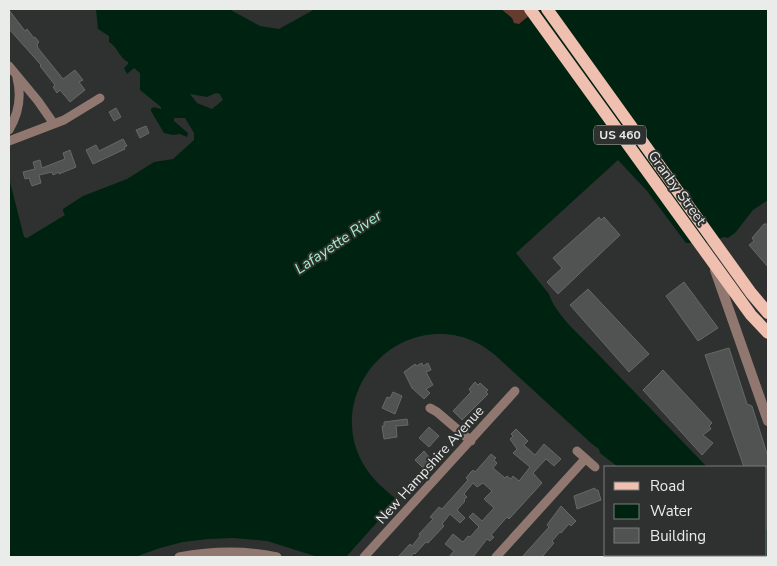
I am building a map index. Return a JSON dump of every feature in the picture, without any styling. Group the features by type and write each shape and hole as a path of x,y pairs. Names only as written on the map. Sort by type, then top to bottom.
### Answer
{"main road":[{"name":"Granby Street","path":"530,9 717,256 768,313"},
{"name":"Granby Street","path":"547,9 717,256 751,314 768,333"}],"street":[{"path":"9,66 54,124"},
{"path":"9,130 18,110 20,99 16,77"},
{"path":"9,141 54,124 100,98"},
{"path":"717,256 768,421"},
{"name":"New Hampshire Avenue","path":"364,557 515,391"},
{"path":"430,408 471,441"},
{"path":"577,451 595,468"},
{"path":"496,557 585,459"},
{"path":"179,557 202,553 228,552 277,557"}],"shaded area":[{"path":"486,9 549,9 512,28"}],"water":[{"name":"Lafayette River","path":"96,9 229,9 260,26 279,29 315,9 501,9 512,18 514,23 519,24 537,9 768,9 768,200 753,210 735,233 728,238 724,237 709,243 686,243 647,191 618,160 516,253 549,294 552,302 568,323 706,466 617,466 600,453 599,449 487,349 463,337 430,335 406,341 384,354 368,373 356,395 352,420 355,445 370,474 397,500 346,557 318,557 267,541 233,538 183,542 135,557 9,557 9,178 24,237 27,238 65,215 63,209 83,196 127,179 154,162 173,159 194,140 194,133 185,118 174,118 174,121 188,133 187,137 180,134 164,133 151,111 154,107 161,109 161,107 140,90 140,73 134,68 127,74 124,68 128,62 109,42 109,36 98,29","holes":["216,93 220,94 223,100 212,109 197,103 190,94 207,97"]},
{"path":"768,532 768,557 712,556 767,556"}],"building":[{"path":"9,10 25,31 27,29 39,42 37,44 38,48 63,79 75,70 83,80 79,82 85,90 70,102 60,90 57,93 53,87 55,85 41,65 9,29"},
{"path":"116,108 121,117 114,121 109,112"},
{"path":"146,126 149,133 140,138 136,130"},
{"path":"123,139 127,146 124,147 125,149 93,164 86,150 96,145 99,151"},
{"path":"70,150 76,167 59,174 59,172 53,175 52,172 39,175 41,183 32,186 29,178 25,179 23,172 35,169 33,162 40,160 42,168 65,159 63,153"},
{"path":"599,217 601,220 604,217 620,235 558,294 547,282 562,268 553,258"},
{"path":"764,224 768,224 768,267 749,245 754,241 752,238"},
{"path":"684,282 718,328 698,341 666,296"},
{"path":"588,289 649,354 629,372 570,305"},
{"path":"729,348 747,404 752,406 768,457 768,467 744,466 705,355"},
{"path":"422,363 423,366 428,363 431,370 426,372 433,385 426,389 430,393 424,399 412,388 404,372 415,364 416,366"},
{"path":"663,370 712,423 709,426 711,429 703,435 713,443 702,455 643,390"},
{"path":"475,382 478,385 480,383 488,390 486,392 488,394 462,420 453,411 471,392 469,389"},
{"path":"393,392 402,396 395,414 382,408 387,397 390,398"},
{"path":"407,419 408,425 396,425 397,437 384,439 382,426 384,426 384,422"},
{"path":"429,427 439,436 429,447 419,438"},
{"path":"516,429 528,441 524,445 535,455 544,444 561,459 554,466 546,459 533,473 542,483 509,519 507,517 491,535 494,537 490,541 487,539 473,557 449,557 454,551 445,544 453,534 463,542 479,527 469,517 473,513 482,521 494,508 484,499 492,491 483,483 477,487 473,483 464,494 467,497 465,501 457,510 465,518 460,523 450,514 442,524 444,526 415,554 410,557 398,557 410,544 412,546 420,536 419,534 433,519 430,517 439,507 442,509 468,480 466,478 470,473 473,470 475,472 491,454 496,458 494,460 497,463 493,468 505,478 507,476 511,479 513,476 519,481 530,467 513,453 517,449 510,439 513,436 511,434"},
{"path":"424,451 430,458 423,468 415,460"},
{"path":"595,488 595,490 598,490 601,500 577,509 574,496"},
{"path":"561,506 576,521 560,532 552,541 554,543 542,557 522,557 549,527 547,525"}]}
